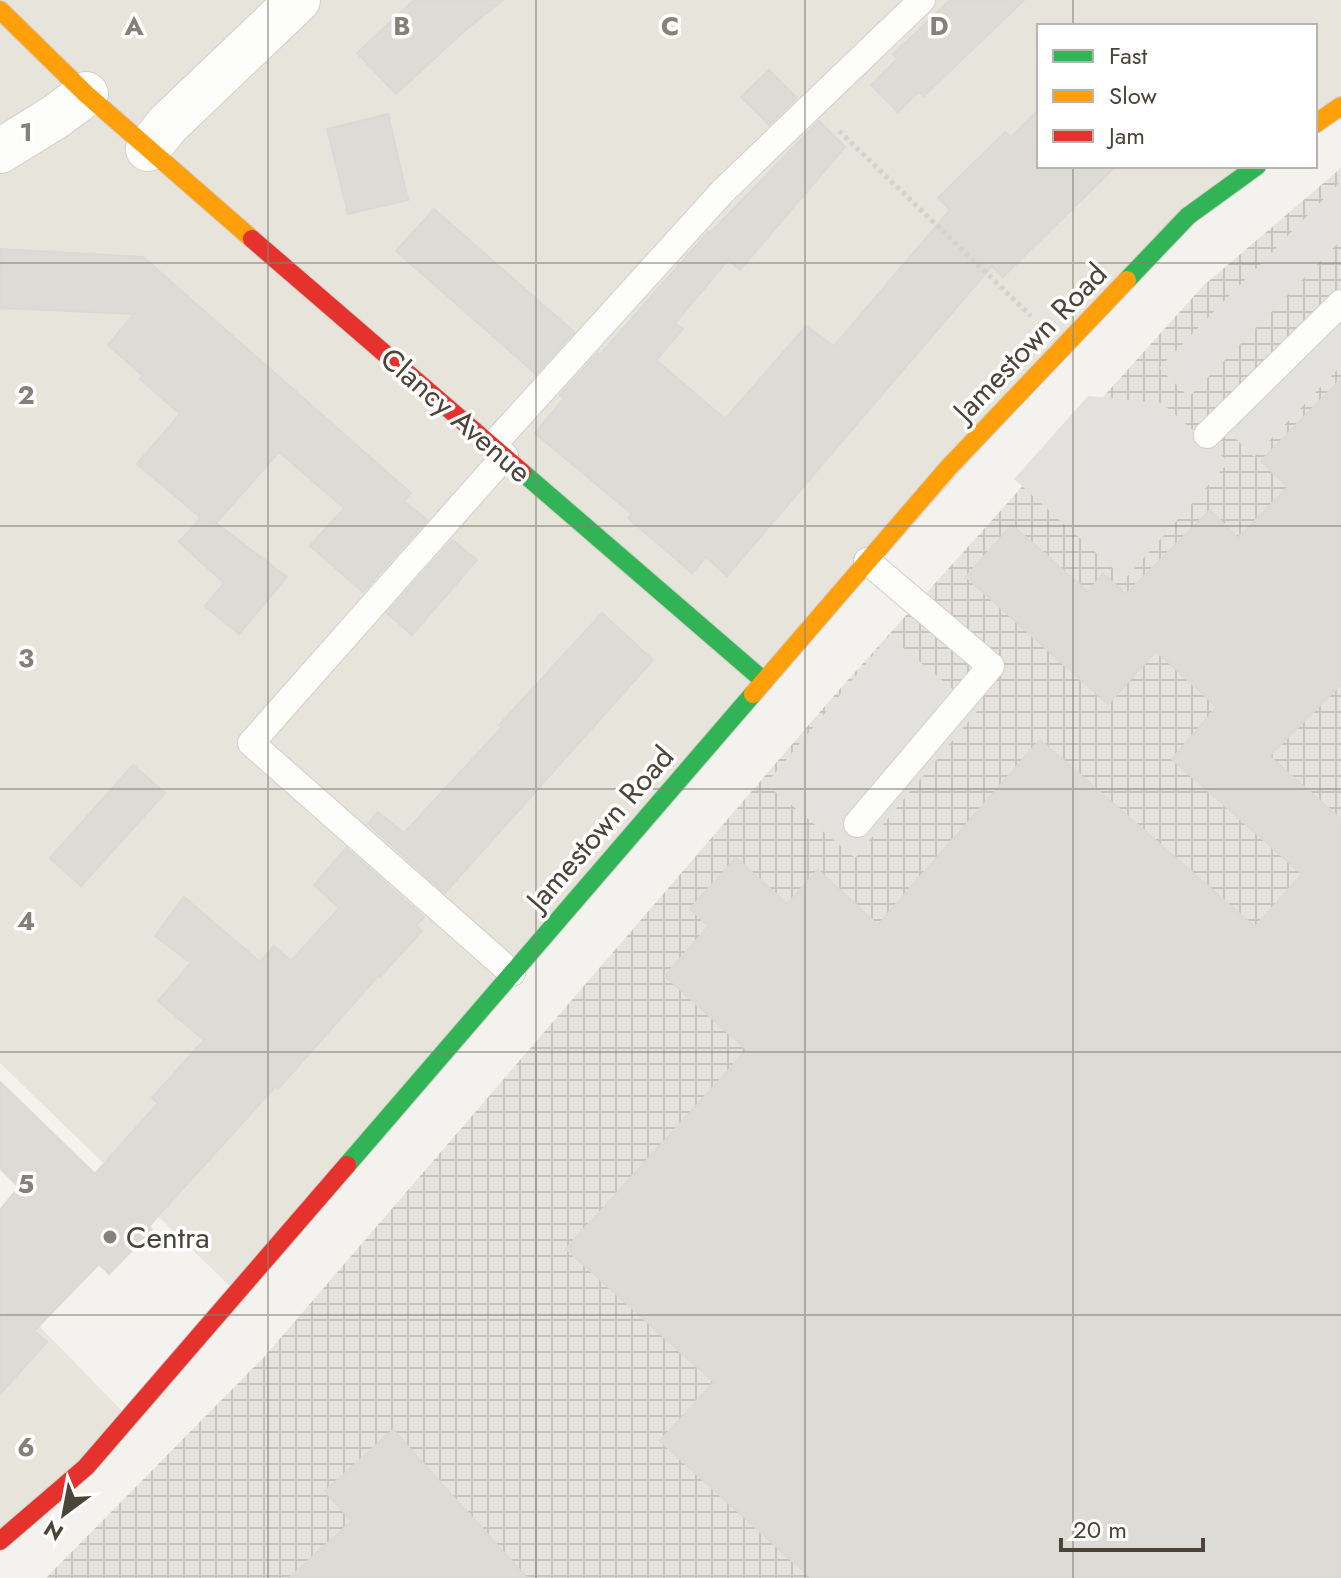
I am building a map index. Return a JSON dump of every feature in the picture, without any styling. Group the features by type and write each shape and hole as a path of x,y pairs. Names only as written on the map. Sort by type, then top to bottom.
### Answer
{"street":[{"path":"148,149 167,125 298,0"},
{"name":"Clancy Avenue","path":"0,10 148,149 764,681"},
{"path":"0,151 86,94"},
{"path":"1317,123 1341,106"},
{"name":"Jamestown Road","path":"0,1541 86,1467 948,468 1188,216 1254,168"}],"lane":[{"path":"512,973 251,743 723,191 922,0"},
{"path":"1207,435 1341,303"},
{"path":"857,824 991,666 867,561"}],"path":[{"path":"813,105 1063,347"}],"shaded area":[{"path":"0,0 1341,0 1341,105 1317,123 1317,24 1037,24 1037,168 1253,168 1187,215 236,1292 0,1063"},
{"path":"1341,168 1341,1578 46,1578 265,1356 838,691 1203,286"},
{"path":"1341,181 1341,240 1189,397 1159,368"},
{"path":"1341,318 1341,366 1254,457 1230,433"},
{"path":"1088,396 1162,403 1229,462 1125,579 1014,479"},
{"path":"889,636 978,710 855,858 766,784"},
{"path":"0,1286 128,1417 0,1540"}],"building":[{"path":"414,0 503,0 396,94 357,53"},
{"path":"950,0 1024,0 924,96 918,92 898,112 871,85 897,59 893,54"},
{"path":"769,70 797,98 769,125 741,97"},
{"path":"1037,111 1037,168 1114,168 1003,277 992,266 727,576 706,557 692,573 628,518 632,514 535,433 564,398 560,395 598,353 600,355 708,232 819,121 845,147 740,270 728,260 675,323 683,329 656,360 725,419 806,326 834,346 950,210 938,198 1005,132 1011,137"},
{"path":"388,114 408,200 348,214 327,129"},
{"path":"434,209 574,332 536,374 396,251"},
{"path":"1,249 143,257 411,493 404,501 427,520 363,592 310,546 344,508 279,452 216,523 287,577 239,634 205,606 224,583 179,542 201,518 137,464 180,414 140,379 143,376 108,345 134,314 0,308"},
{"path":"1341,379 1341,684 1269,756 1341,819 1341,1578 811,1578 660,1441 714,1382 566,1249 747,1050 665,976 709,926 690,909 736,858 787,904 818,870 878,925 1040,740 1255,927 1302,874 1172,759 1217,707 1156,651 1108,704 966,577 1012,525 1088,592 1103,574 1126,594 1210,510 1238,538 1288,487 1261,461"},
{"path":"452,540 477,560 412,635 387,613"},
{"path":"602,613 653,660 445,893 368,824 378,812 404,833"},
{"path":"133,765 165,793 81,886 50,858"},
{"path":"346,848 424,917 416,926 422,931 149,1226 152,1230 109,1274 99,1264 34,1331 47,1342 0,1394 0,1210 19,1187 0,1168 0,1082 95,1174 158,1103 152,1098 204,1040 158,1001 191,963 155,936 184,897 260,962 274,946 291,961 339,908 314,885"},
{"path":"393,1430 527,1578 289,1578 352,1521 325,1491"}],"traffic: fast":[{"path":"1127,280 1188,216 1254,168"},
{"path":"522,472 764,681"},
{"path":"347,1165 753,694"}],"traffic: slow":[{"path":"0,10 86,94 252,239"},
{"path":"1317,123 1341,106"},
{"path":"753,694 948,468 1127,280"}],"traffic: jam":[{"path":"252,239 522,472"},
{"path":"0,1541 86,1467 347,1165"}],"place":[{"name":"Centra","path":"110,1237"}]}
